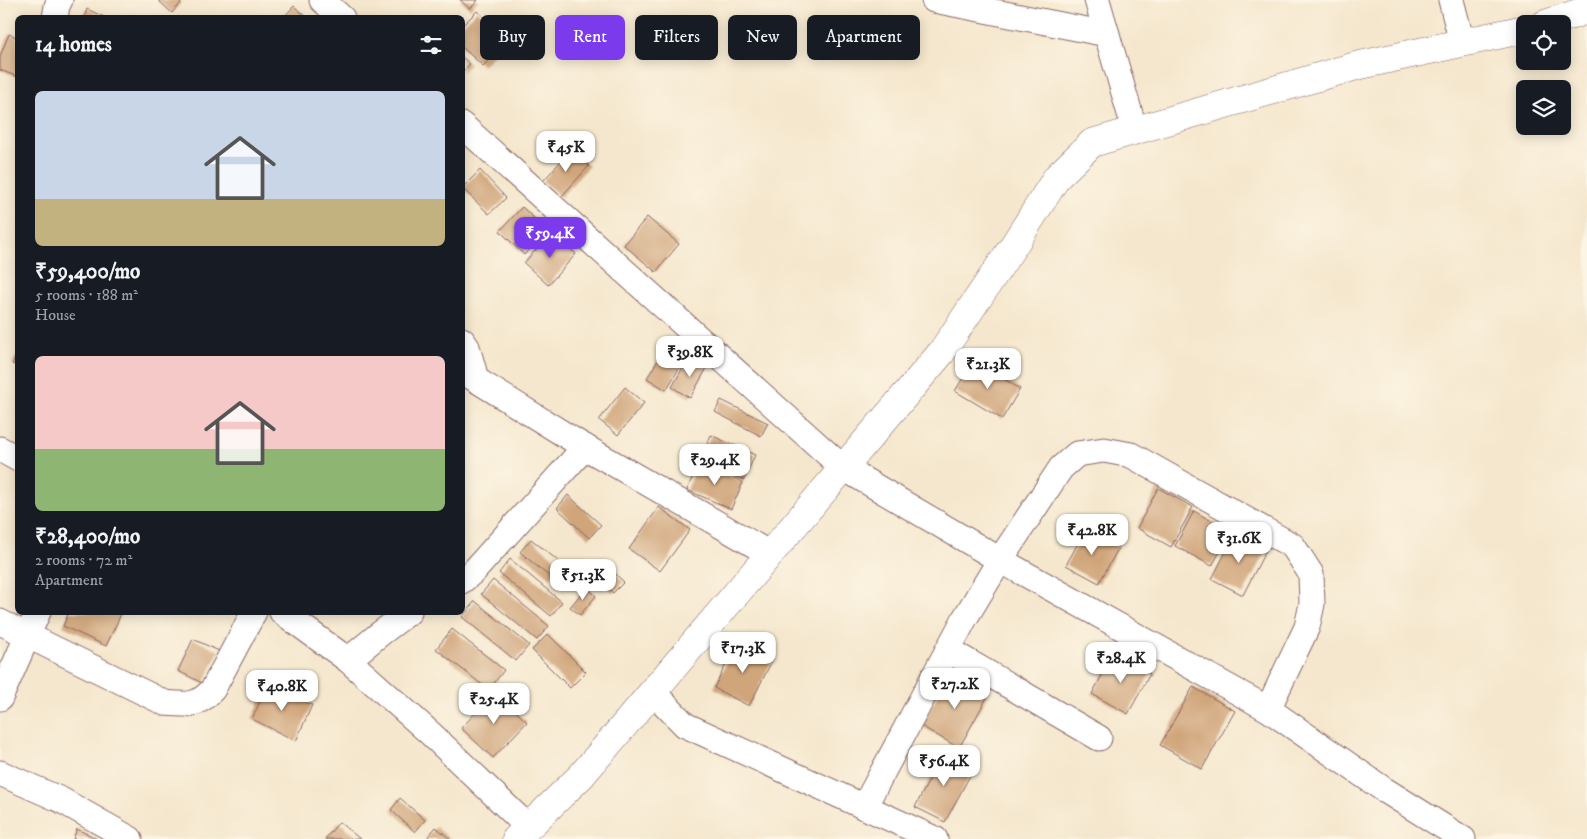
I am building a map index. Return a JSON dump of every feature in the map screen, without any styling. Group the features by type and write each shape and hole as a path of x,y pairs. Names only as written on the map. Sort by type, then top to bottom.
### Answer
{"street":[{"path":"56,15 60,0"},
{"path":"322,0 339,15"},
{"path":"934,0 1107,34"},
{"path":"1097,0 1135,131"},
{"path":"1451,0 1462,43"},
{"path":"1571,15 1587,10"},
{"path":"286,615 348,660 431,734 522,833 581,776 842,467 941,353 1014,245 1057,177 1092,143 1356,66 1516,31"},
{"path":"465,128 842,467 1000,560 1268,709 1463,839"},
{"path":"465,344 467,347 469,375 585,447 770,554"},
{"path":"465,578 474,571 585,447"},
{"path":"0,449 15,457"},
{"path":"864,807 964,618 1061,468 1077,454 1104,450 1131,455 1294,546 1311,574 1312,604 1307,628 1268,709"},
{"path":"0,698 37,615"},
{"path":"0,622 166,703 194,704 205,698 213,689 252,615"},
{"path":"348,660 405,615"},
{"path":"948,650 1099,738"},
{"path":"653,692 685,725 935,839"},
{"path":"0,773 61,800 130,839"}],"building":[{"path":"158,0 178,0 181,3 172,13"},
{"path":"460,0 478,0 470,9"},
{"path":"294,6 304,15 286,15"},
{"path":"87,9 100,15 85,15"},
{"path":"477,11 481,15 480,60 489,60 483,66 465,50 465,23"},
{"path":"9,34 15,37 15,76 0,70 0,56"},
{"path":"465,60 470,64 465,69"},
{"path":"571,150 589,166 561,197 543,181"},
{"path":"480,170 506,198 489,214 465,191 465,185"},
{"path":"522,207 548,231 524,255 500,231"},
{"path":"647,217 679,244 656,272 624,245"},
{"path":"552,232 576,254 548,285 524,263"},
{"path":"666,347 685,359 666,390 647,378"},
{"path":"689,357 707,368 690,398 672,387"},
{"path":"974,360 1020,389 1002,419 955,391"},
{"path":"625,387 644,403 618,435 599,420"},
{"path":"721,400 768,423 761,436 715,412"},
{"path":"711,435 755,455 744,480 700,461"},
{"path":"699,462 743,482 731,509 687,490"},
{"path":"1158,488 1193,507 1171,547 1137,528"},
{"path":"568,495 601,525 589,538 557,508"},
{"path":"659,507 690,530 660,571 629,549"},
{"path":"1194,511 1231,532 1212,566 1175,546"},
{"path":"1086,529 1119,547 1099,583 1066,565"},
{"path":"1235,534 1266,550 1243,595 1212,579"},
{"path":"531,539 562,564 551,578 520,552"},
{"path":"510,559 562,602 551,616 499,573"},
{"path":"607,566 624,582 613,593 596,577"},
{"path":"493,580 549,626 537,640 481,594"},
{"path":"587,587 596,596 580,615 570,607"},
{"path":"475,601 529,645 516,661 462,617"},
{"path":"68,615 121,615 106,646 63,626"},
{"path":"452,629 504,670 489,690 436,649"},
{"path":"548,634 586,672 570,688 532,650"},
{"path":"193,639 219,651 204,684 178,671"},
{"path":"738,641 773,659 749,706 714,688"},
{"path":"1114,653 1150,674 1128,714 1092,694"},
{"path":"950,673 989,694 959,748 921,726"},
{"path":"268,684 312,705 296,741 252,719"},
{"path":"1193,687 1235,711 1202,769 1160,745"},
{"path":"496,692 527,722 493,758 461,728"},
{"path":"944,752 974,768 945,822 915,807"},
{"path":"400,798 425,820 415,832 391,810"},
{"path":"339,822 360,839 325,839"},
{"path":"436,827 450,839 426,839"},
{"path":"77,829 97,839 73,839"}]}
